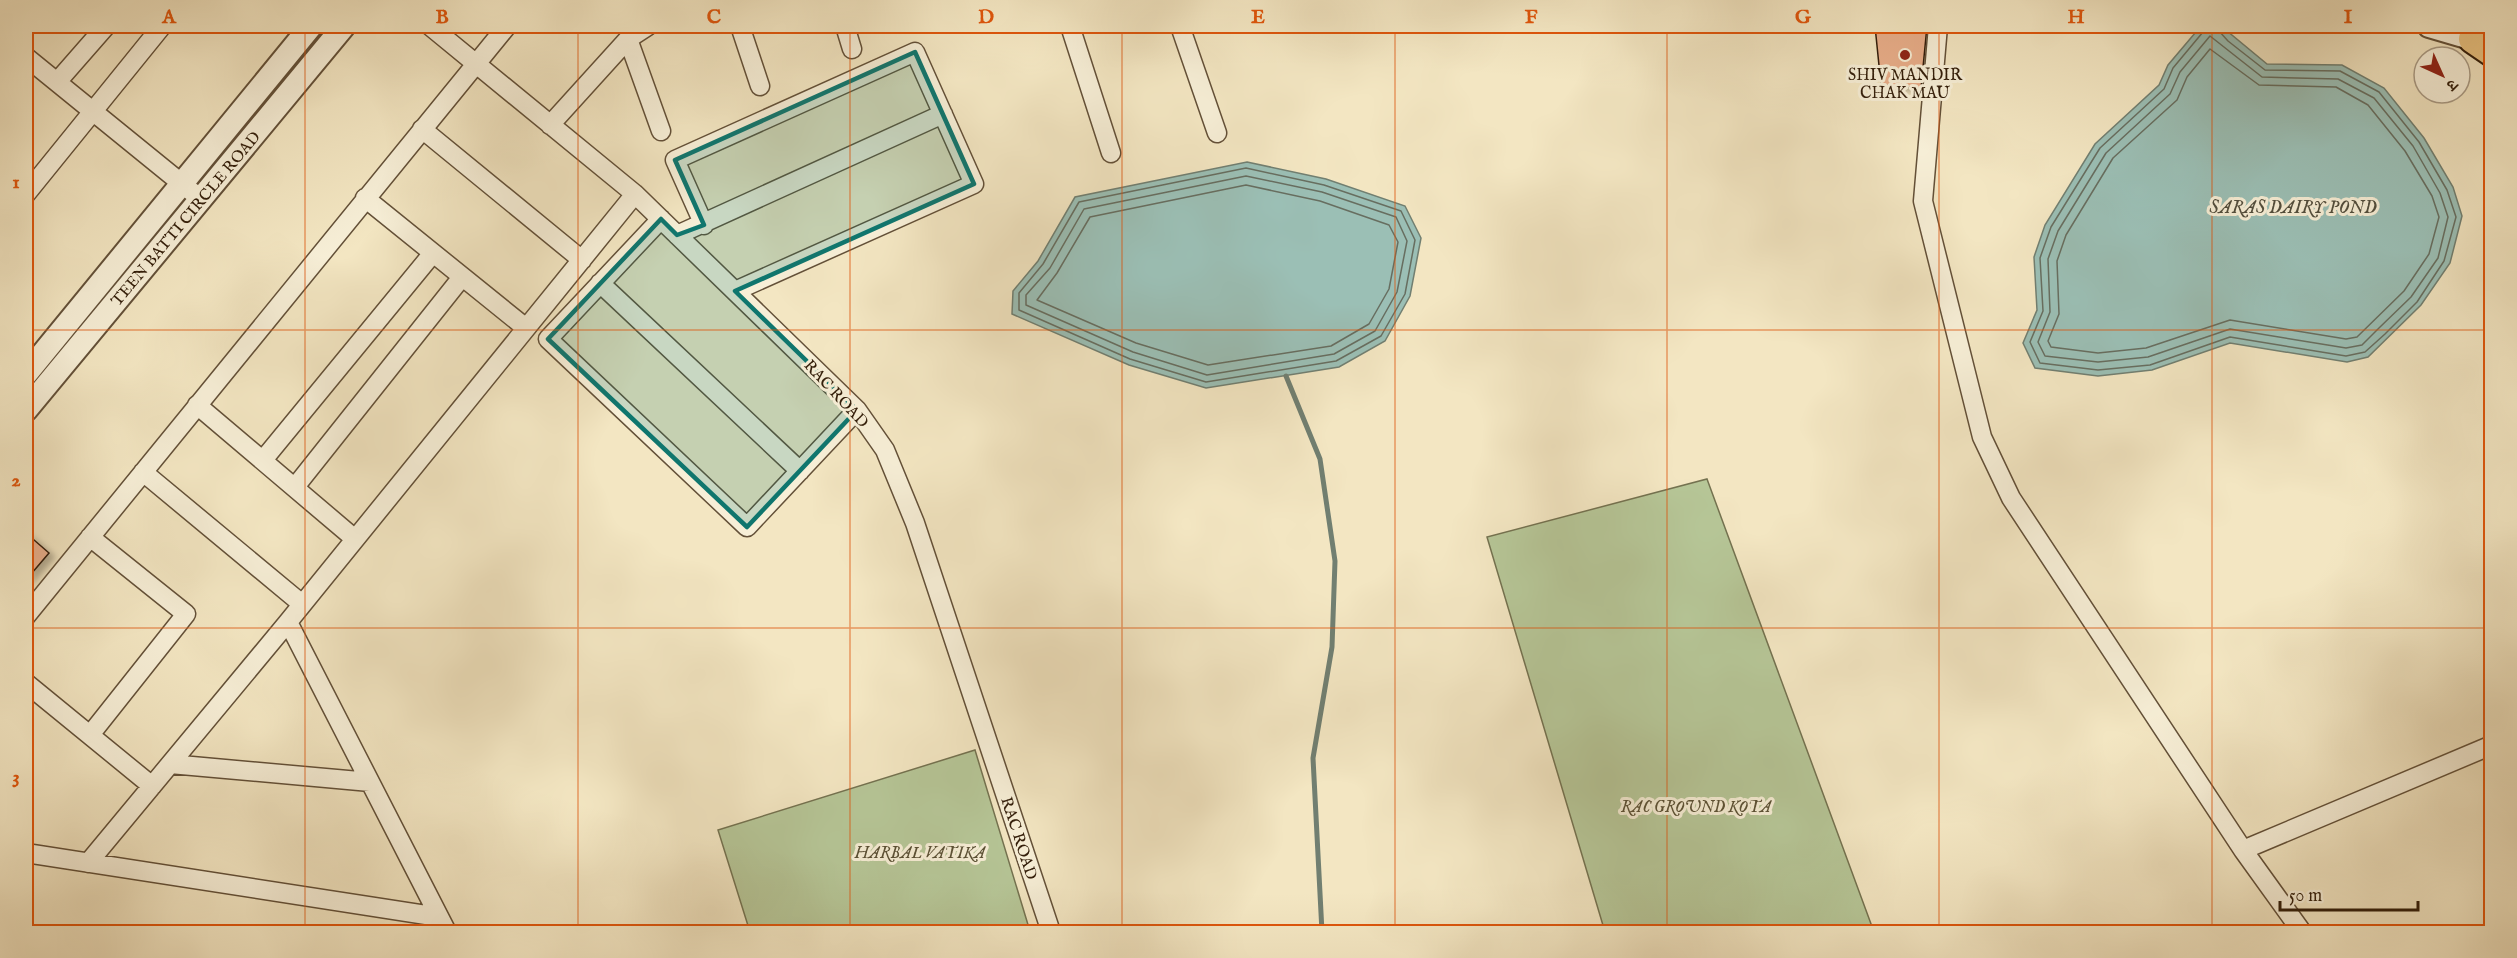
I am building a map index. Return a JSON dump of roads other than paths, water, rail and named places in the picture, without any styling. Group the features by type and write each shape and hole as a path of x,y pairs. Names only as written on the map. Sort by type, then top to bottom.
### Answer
{"street":[{"path":"57,82 106,26"},
{"path":"26,194 33,171 93,111 162,26"},
{"path":"26,374 310,26"},
{"name":"TEEN BATTI CIRCLE ROAD","path":"26,410 344,26"},
{"name":"RAC ROAD","path":"430,26 635,194 857,410 885,450 915,523 1051,933"},
{"path":"26,616 507,26"},
{"path":"550,125 628,39 648,26"},
{"path":"740,26 760,86"},
{"path":"844,26 852,49"},
{"path":"1070,26 1112,153"},
{"path":"1180,26 1217,134"},
{"path":"1938,26 1923,201 1982,437 2011,498 2243,850 2302,933"},
{"path":"2429,26 2485,45"},
{"path":"628,39 661,131"},
{"path":"704,225 675,160 915,51 974,184 735,291"},
{"path":"26,57 202,200"},
{"path":"677,235 704,225 943,114"},
{"path":"422,129 582,260"},
{"path":"88,863 303,604 635,194"},
{"path":"365,198 526,328"},
{"path":"660,219 548,339 747,527 857,410"},
{"path":"263,460 433,253"},
{"path":"294,487 462,277"},
{"path":"600,283 800,471"},
{"path":"197,405 355,538"},
{"path":"143,472 303,604"},
{"path":"90,537 186,614 90,735"},
{"path":"288,622 443,925"},
{"path":"26,683 152,786"},
{"path":"2243,850 2492,745"},
{"path":"170,764 370,782"},
{"path":"26,853 443,925"}],"water":[{"name":"SARAS DAIRY POND","path":"2201,26 2221,26 2267,64 2342,65 2384,88 2424,138 2453,187 2462,216 2450,263 2421,305 2368,357 2347,362 2230,343 2152,370 2098,376 2035,368 2023,343 2037,310 2034,257 2045,225 2095,144 2159,85 2168,65"},
{"path":"1247,162 1326,179 1405,206 1421,238 1410,296 1385,341 1339,367 1206,388 1129,365 1012,314 1013,291 1038,261 1075,197"}],"waterway":[{"path":"1286,376 1320,459 1335,561 1332,647 1313,758 1322,932"}],"place":[{"name":"SHIV MANDIR CHAK MAU","path":"1905,55"}],"park label":[{"name":"RAC GROUND KOTA","path":"1696,806"},
{"name":"HARBAL VATIKA","path":"920,852"}]}
